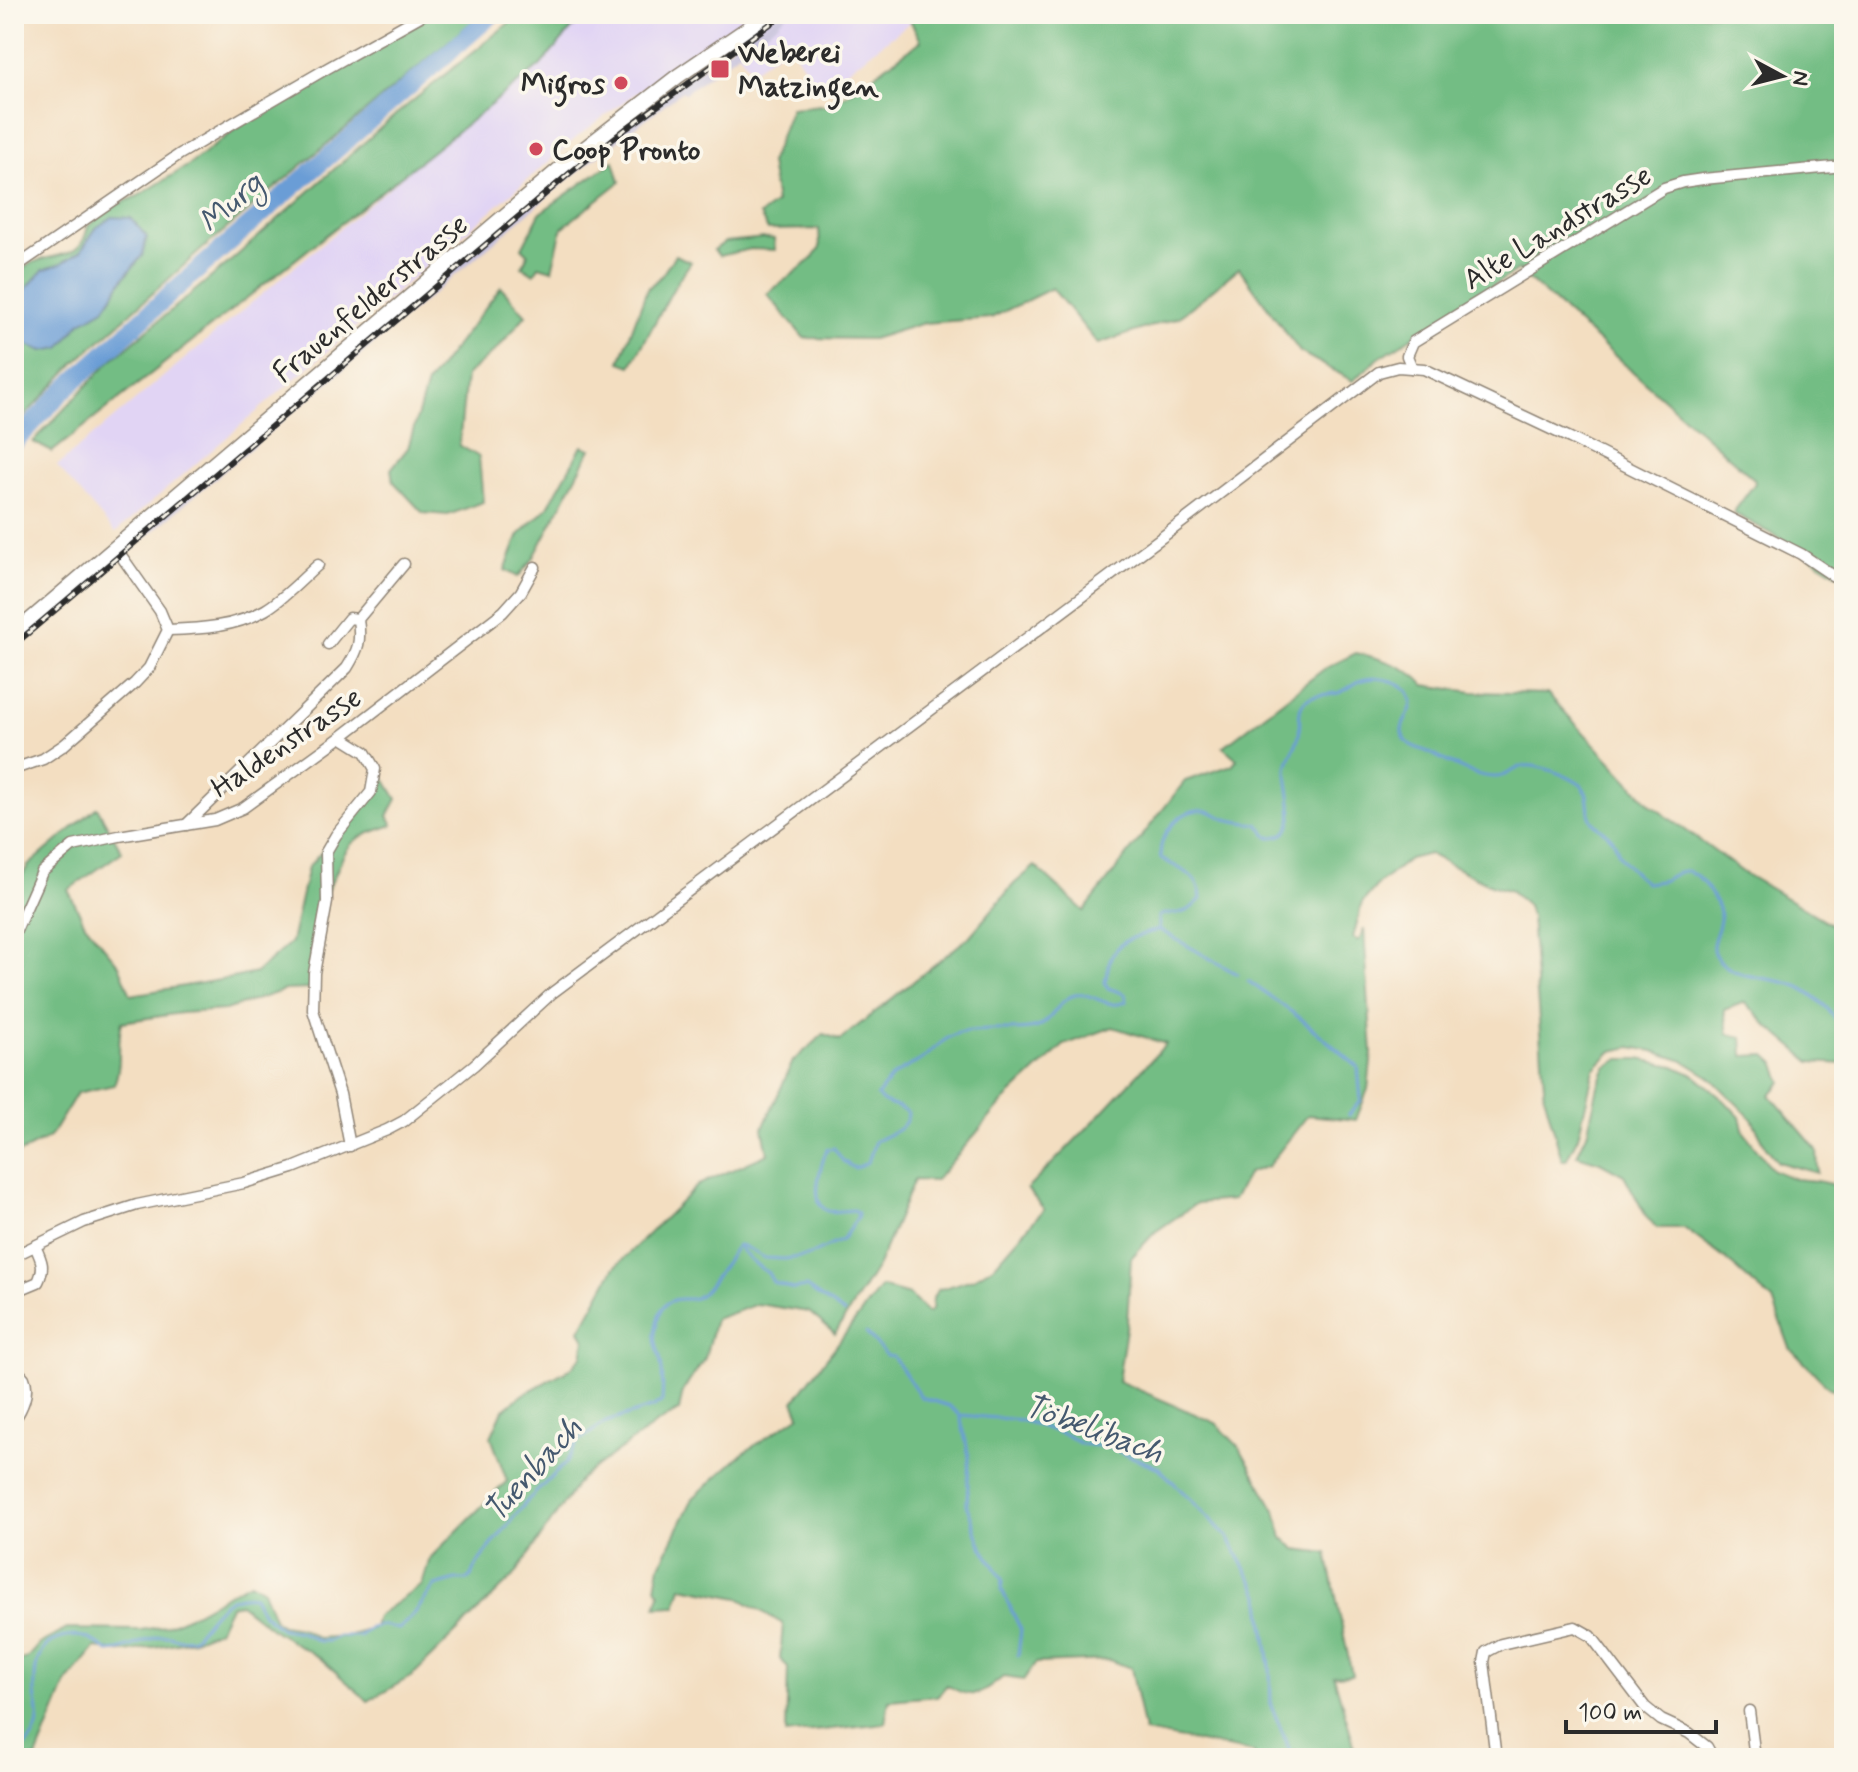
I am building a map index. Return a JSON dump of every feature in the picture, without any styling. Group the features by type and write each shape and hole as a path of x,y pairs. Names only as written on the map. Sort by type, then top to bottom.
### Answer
{"main road":[{"name":"Frauenfelderstrasse","path":"14,634 575,156 678,76 769,14"}],"street":[{"path":"14,268 180,154 424,14"},
{"name":"Alte Landstrasse","path":"1412,368 1407,356 1413,342 1664,188 1703,179 1844,166"},
{"path":"14,1256 84,1222 137,1205 244,1183 293,1168 404,1121 474,1065 552,993 1379,372 1398,367 1424,369 1789,547 1844,583"},
{"path":"14,769 43,759 64,745 135,683 149,668 168,630 160,611 115,547"},
{"path":"184,826 347,668 358,650 358,619 404,564"},
{"path":"168,630 237,622 266,610 318,565"},
{"name":"Haldenstrasse","path":"14,935 42,872 73,846 215,820 243,808 503,612 521,592 535,567"},
{"path":"328,644 349,618 358,619"},
{"path":"341,737 365,752 375,769 371,792 326,852 327,902 314,973 313,1010 340,1094 350,1146"},
{"path":"14,1292 38,1282 43,1272 35,1246"},
{"path":"14,1367 25,1380 22,1408 14,1420"},
{"path":"1496,1758 1484,1662 1486,1652 1501,1644 1575,1627 1591,1636 1645,1707 1661,1720 1689,1733 1707,1747 1713,1758"},
{"path":"1749,1711 1755,1758"}],"shaded area":[{"path":"585,14 921,14 820,91 789,44 752,71 724,33 684,57 582,133 115,533 57,466 411,169 539,67"},
{"path":"778,14 788,14 721,66 722,69 716,70 685,93 682,91 571,177 14,649 14,641 528,204 682,82"}],"green space":[{"path":"431,14 481,14 200,251 77,361 14,427 14,337 17,341 60,348 80,323 104,309 142,256 96,228 81,251 43,270 14,302 15,274 32,263 74,250 85,237 88,226 116,205 138,196 189,165 273,101"},
{"path":"520,14 585,14 540,66 52,452 33,442 109,362 233,259 394,116"},
{"path":"918,14 1844,14 1844,578 1784,540 1733,513 1755,483 1754,479 1518,270 1379,358 1353,381 1300,352 1239,268 1179,317 1098,344 1052,288 991,318 924,323 872,339 804,338 767,294 812,259 820,248 819,229 768,230 760,215 776,203 770,163 791,108 830,106 921,41 909,18"},
{"path":"614,161 620,182 562,228 552,270 539,266 534,274 522,266 528,254 522,248 540,213"},
{"path":"774,239 775,250 751,249 719,256 714,250 725,242"},
{"path":"675,255 691,262 631,366 620,362 647,289 662,275"},
{"path":"501,287 526,315 499,347 466,376 459,445 479,457 483,502 448,515 423,513 393,481 391,469 408,448 427,384"},
{"path":"582,446 591,449 533,559 518,577 505,570 519,535 548,507"},
{"path":"1356,653 1403,668 1424,685 1473,692 1548,694 1650,804 1744,873 1836,927 1844,922 1844,1064 1811,1062 1745,1002 1724,1010 1728,1034 1742,1037 1743,1056 1766,1055 1776,1064 1782,1082 1770,1095 1817,1150 1818,1173 1778,1162 1766,1147 1752,1119 1710,1077 1684,1061 1631,1047 1612,1051 1594,1069 1578,1137 1566,1160 1562,1160 1545,1098 1528,906 1511,891 1491,885 1429,854 1409,859 1377,885 1362,903 1353,938 1359,941 1364,929 1372,1053 1368,1089 1356,1120 1308,1115 1268,1166 1248,1173 1233,1200 1197,1203 1155,1232 1131,1258 1127,1322 1118,1381 1216,1423 1240,1448 1276,1512 1283,1538 1296,1549 1327,1553 1352,1675 1334,1676 1356,1758 1255,1758 1254,1752 1144,1732 1131,1668 1110,1660 1036,1663 1024,1680 1003,1677 976,1694 963,1693 947,1685 937,1696 889,1700 885,1723 786,1734 788,1667 780,1659 783,1624 739,1598 682,1587 676,1606 656,1607 660,1594 656,1587 660,1565 693,1498 742,1454 800,1415 794,1401 881,1287 909,1295 928,1313 932,1310 937,1290 973,1279 996,1264 1044,1209 1027,1189 1166,1044 1113,1027 1064,1045 1004,1101 935,1181 914,1180 878,1265 835,1334 809,1312 757,1304 715,1319 705,1358 683,1391 679,1411 657,1423 581,1478 514,1576 412,1676 368,1701 321,1659 276,1632 240,1604 230,1606 218,1630 193,1640 126,1652 95,1648 67,1682 36,1758 14,1758 14,1663 27,1658 39,1644 67,1629 140,1630 166,1626 250,1582 263,1590 275,1620 282,1625 300,1628 318,1638 347,1636 374,1628 377,1616 422,1585 430,1558 507,1481 491,1437 503,1410 522,1395 571,1368 582,1356 585,1340 580,1330 614,1268 698,1185 768,1154 763,1128 793,1061 824,1034 840,1040 969,937 1014,884 1035,866 1084,911 1185,781 1232,765 1237,759 1223,747 1324,669"},
{"path":"382,774 397,799 388,816 393,825 364,835 350,845 323,895 310,989 285,990 225,1010 122,1022 114,1085 77,1093 50,1137 14,1156 14,889 28,866 97,807 122,852 68,890 85,924 119,965 131,995 256,973 291,942 308,867 374,794"},
{"path":"1620,1059 1639,1059 1674,1066 1696,1076 1740,1117 1744,1132 1773,1170 1795,1179 1844,1187 1844,1395 1828,1387 1790,1348 1773,1301 1684,1228 1658,1228 1647,1218 1624,1175 1600,1162 1577,1155 1587,1134 1598,1086 1606,1067"}],"water":[{"path":"112,217 131,218 147,237 142,256 104,309 80,323 60,348 43,351 17,341 14,337 14,302 43,270 81,251 96,228"}],"waterway":[{"name":"Murg","path":"14,443 62,392 178,287 493,14"},
{"name":"Tuenbach","path":"14,1753 27,1744 36,1730 36,1668 41,1652 53,1641 81,1636 108,1651 160,1636 193,1638 226,1602 243,1596 254,1596 263,1614 282,1629 300,1632 318,1641 328,1641 338,1636 359,1636 370,1628 382,1625 399,1629 435,1586 466,1580 471,1576 528,1500 566,1463 577,1442 606,1422 654,1407 662,1401 662,1368 655,1337 659,1314 665,1305 676,1299 692,1299 700,1295 737,1245 765,1258 784,1259 807,1256 842,1240 858,1213 854,1210 831,1212 822,1207 818,1191 822,1163 827,1149 834,1148 843,1161 854,1168 864,1164 875,1141 904,1124 908,1113 877,1096 892,1077 957,1033 1038,1027 1064,1001 1075,995 1114,1004 1127,1001 1125,994 1108,988 1105,982 1116,949 1133,938 1159,930 1159,916 1185,911 1201,899 1193,878 1161,858 1160,850 1166,833 1178,819 1202,810 1230,820 1258,824 1268,837 1280,836 1287,830 1292,812 1287,769 1299,735 1301,707 1310,698 1341,692 1359,681 1393,681 1410,695 1411,708 1402,734 1413,746 1478,774 1500,777 1520,767 1530,766 1554,771 1581,785 1586,793 1591,819 1611,837 1622,860 1645,883 1664,880 1683,871 1692,873 1704,883 1719,913 1713,945 1718,959 1745,975 1801,988 1844,1025"},
{"path":"1160,930 1237,974"},
{"path":"1248,981 1300,1018 1358,1067 1361,1100 1349,1115"},
{"name":"Töbelibach","path":"737,1245 751,1261 768,1273 773,1282 793,1289 806,1287 844,1313"},
{"name":"Töbelibach","path":"866,1333 886,1355 893,1356 921,1397 949,1406 960,1415 1021,1420 1066,1435 1081,1444 1108,1447 1159,1468 1228,1537 1260,1595 1270,1667 1271,1705 1293,1758"},
{"path":"960,1415 969,1456 967,1506 981,1545 1003,1579 1002,1590 1021,1630 1018,1655"}],"railway":[{"path":"14,645 570,173 784,14"}],"place":[{"name":"Weberei Matzingen","path":"720,69"},
{"name":"Migros","path":"621,83"},
{"name":"Coop Pronto","path":"536,149"}]}
